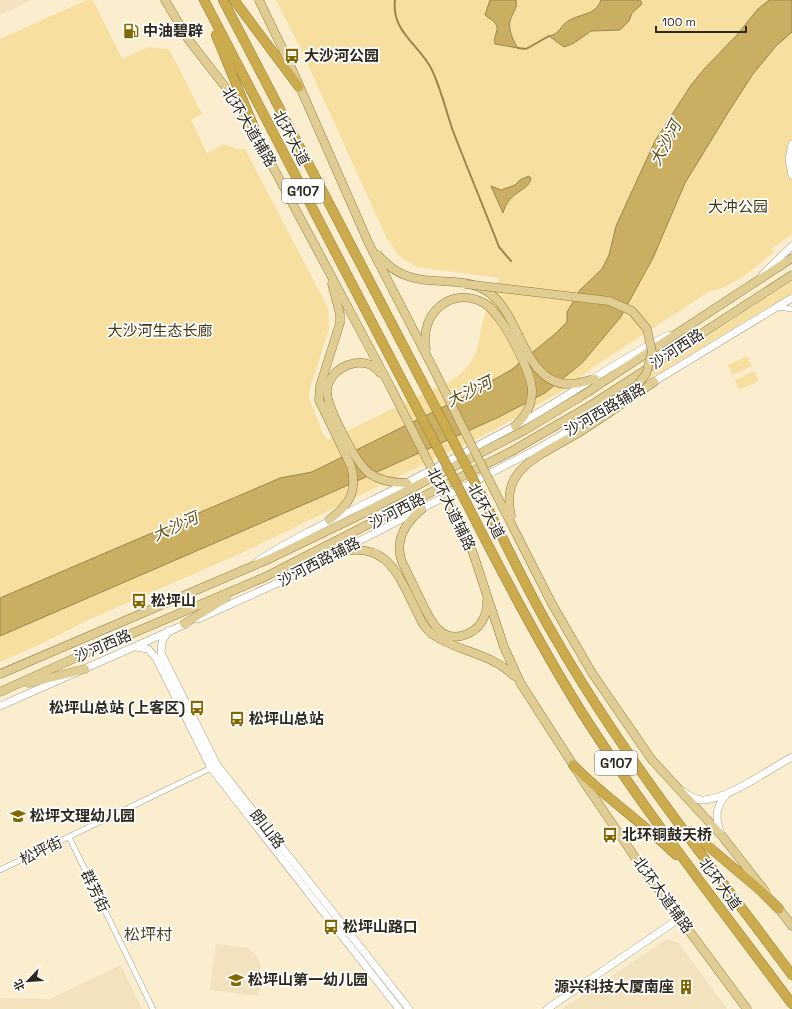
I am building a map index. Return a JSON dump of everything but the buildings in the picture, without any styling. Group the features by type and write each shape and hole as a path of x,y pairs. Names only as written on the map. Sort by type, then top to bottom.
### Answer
{"highway":[{"path":"203,0 260,142"},
{"name":"北环大道","path":"203,0 538,639 580,709 648,809 792,1004"},
{"name":"北环大道","path":"223,0 482,496 530,594 557,642 618,736 673,815 792,975"},
{"path":"234,0 300,87"},
{"path":"573,765 596,788 666,845 703,884"},
{"path":"673,815 779,909"}],"main road":[{"name":"北环大道辅路","path":"165,0 188,39 230,93 260,142 391,388 473,553 504,647 521,684 641,866 747,1009"},
{"path":"259,0 300,87 369,244 552,604 589,668 643,748 675,786 722,836 792,926"},
{"path":"792,144 789,159 792,175"},
{"path":"369,244 384,262 406,277 609,301 632,311 647,329 652,352 648,370 636,387 612,405"},
{"path":"751,285 792,246"},
{"name":"沙河西路","path":"0,674 241,572 354,518 531,426 580,397 792,258"},
{"path":"327,267 338,306 340,323 320,386 319,400 327,410 361,465 373,476 391,482 407,483"},
{"name":"沙河西路","path":"0,692 244,586 317,552 530,442 588,407 792,275"},
{"path":"465,284 485,290 502,305 532,361 541,372 558,383 571,384 595,379"},
{"path":"432,366 424,342 424,334 428,320 436,309 447,302 459,298 471,299 488,306 498,315 527,370 532,392 530,405 524,417 515,426"},
{"name":"沙河西路辅路","path":"0,706 268,588 336,553 539,448 654,382 792,298"},
{"name":"沙河西路辅路","path":"241,572 274,550 329,520 407,483 515,426 595,379 646,346 686,327"},
{"path":"329,520 344,508 352,492 353,472 327,410 329,383 336,372 347,365 359,363 371,365 378,370 391,388"},
{"path":"515,530 509,499 512,482 523,467 583,430 654,382"},
{"path":"422,508 408,523 400,538 400,555 427,623 447,635 461,636 470,633 481,624 485,617 487,609 485,588"},
{"path":"336,553 352,549 370,551 382,556 396,572 437,637 500,664 521,684"},
{"path":"184,624 244,586"},
{"name":"朗山路","path":"168,631 162,642 161,653 217,765 409,1009"},
{"name":"朗山路","path":"135,646 148,649 156,658 210,768 400,1009"},
{"path":"0,680 32,666 52,652"},
{"path":"11,687 85,669"},
{"path":"675,786 694,798 701,800 717,798 792,757"},
{"path":"722,836 717,825 716,810 728,793"},
{"path":"546,1009 680,918"}],"street":[{"path":"775,308 784,307 792,309"},
{"name":"松坪街","path":"0,870 210,768"},
{"name":"群芳街","path":"70,837 153,1009"}],"shaded area":[{"path":"0,0 31,0 0,15"},
{"path":"667,939 679,943 727,1009 562,1009"},
{"name":"松坪山第一幼儿园","path":"216,944 248,948 255,954 260,961 261,970 259,996 210,990"},
{"path":"121,965 142,1009 0,1009 0,998 50,999"}],"green space":[{"name":"大沙河生态长廊","path":"87,0 93,0 122,59 148,47 169,49 202,114 191,120 207,153 224,144 236,149 245,149 328,308 329,329 310,388 309,398 324,436 328,440 453,380 463,371 475,356 487,306 500,278 417,267 399,256 387,239 303,54 276,0 792,0 792,234 771,249 774,252 736,281 728,286 710,291 592,368 562,391 494,430 246,551 88,620 47,641 0,662 0,39"},
{"path":"792,281 792,293 647,380 652,372"},
{"path":"747,356 752,366 732,375 728,365"},
{"path":"754,371 759,381 739,390 735,380"}],"water":[{"path":"490,0 516,0 516,8 510,21 510,31 518,48 495,44 494,41 497,25 493,20 485,15"},
{"path":"601,0 639,0 642,4 632,13 629,21 620,30 591,31 574,43 564,47 549,36 558,32 565,23 573,18 591,12"},
{"name":"大沙河","path":"769,0 792,0 792,32 776,46 753,74 729,111 685,183 653,258 620,318 582,363 545,393 499,417 328,494 0,636 0,598 280,478 312,472 461,398 511,370 555,334 567,322 567,312 580,290 602,269 609,255 616,226 655,141 691,85 736,36 758,9"},
{"path":"529,176 531,178 527,186 510,200 503,213 491,186 501,190 515,185 520,180"}],"waterway":[{"path":"395,0 397,21 432,70 441,92 453,131 499,247 511,261"},
{"path":"518,48 526,49 549,36"}],"place":[{"name":"中油碧辟","path":"131,31"},
{"name":"大沙河公园","path":"292,56"},
{"name":"松坪山","path":"139,601"},
{"name":"松坪山总站 (上客区)","path":"197,708"},
{"name":"松坪山总站","path":"237,719"},
{"name":"松坪文理幼儿园","path":"18,816"},
{"name":"北环铜鼓天桥","path":"610,835"},
{"name":"松坪山路口","path":"331,927"},
{"name":"松坪山第一幼儿园","path":"236,980"},
{"name":"源兴科技大厦南座","path":"686,987"}],"district":[{"name":"松坪村","path":"148,934"}],"park label":[{"name":"大冲公园","path":"738,207"}]}
